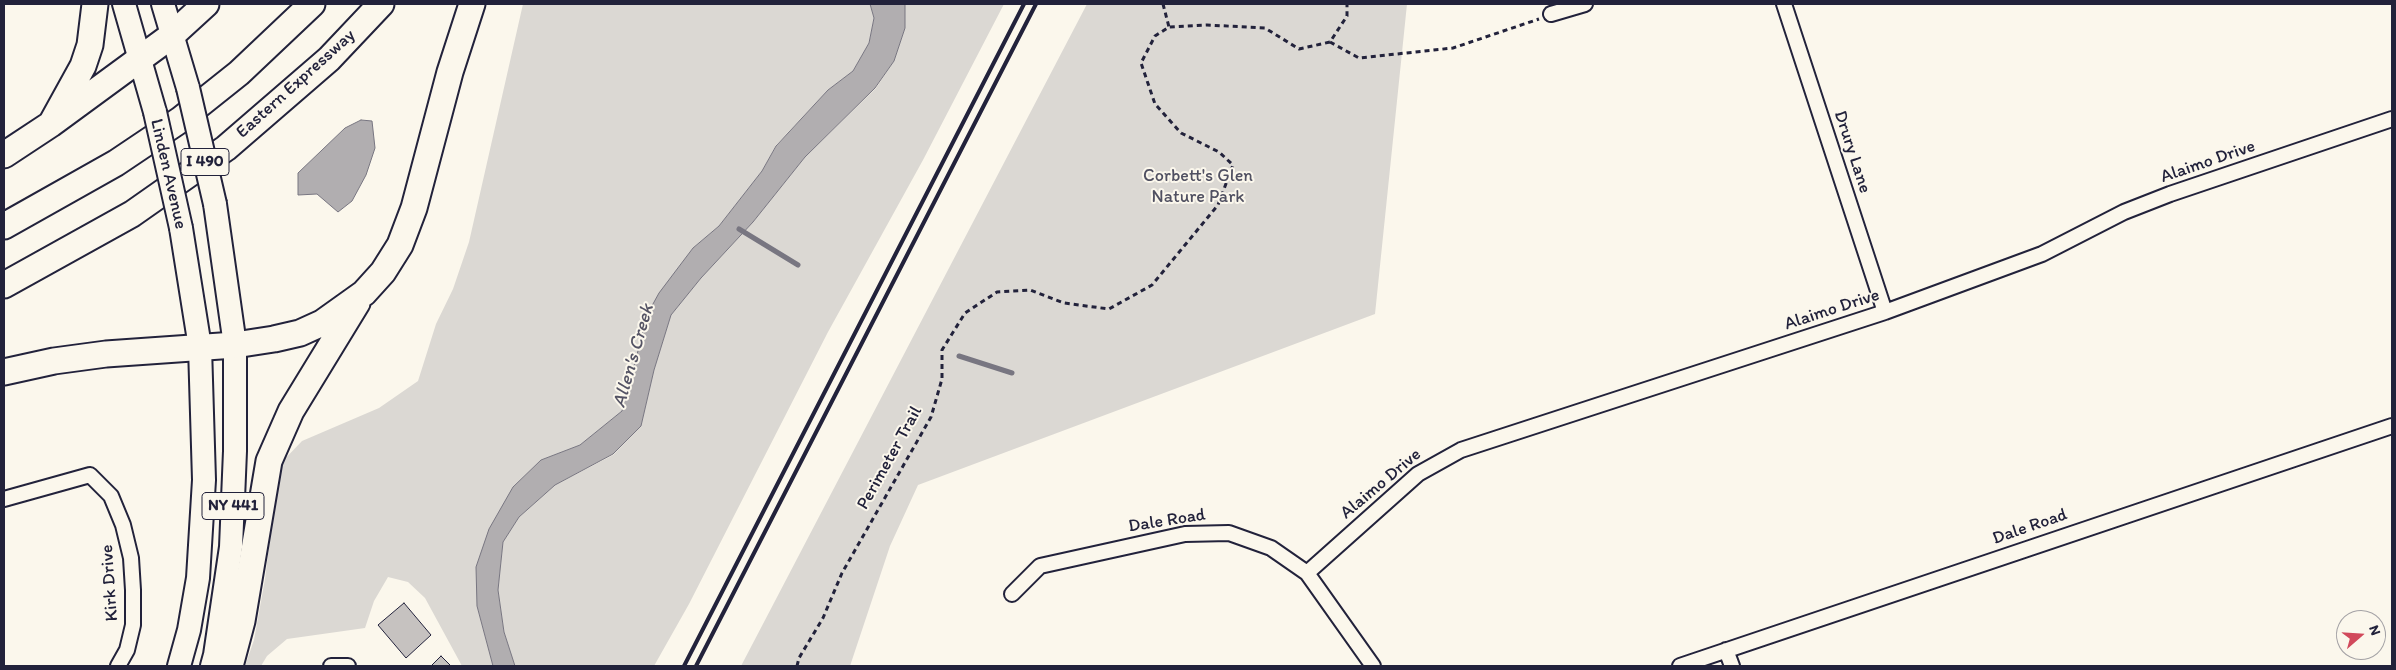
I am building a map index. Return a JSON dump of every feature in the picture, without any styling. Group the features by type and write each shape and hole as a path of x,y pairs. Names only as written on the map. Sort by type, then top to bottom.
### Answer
{"highway":[{"path":"51,124 83,66 90,45 95,4"},
{"path":"4,155 51,124 171,36 206,4"},
{"name":"I 490","path":"4,226 116,163 180,120 239,72 312,4"},
{"name":"Eastern Expressway","path":"4,285 132,214 226,148 329,58 381,4"},
{"path":"230,666 242,621 269,460 291,411 364,293 383,272 400,245 414,208 450,72 472,4"},
{"path":"4,372 39,364 106,354 235,345 300,333 328,319 364,293"}],"main road":[{"name":"Linden Avenue","path":"124,4 155,112 181,228 200,347"},
{"name":"NY 441","path":"163,4 188,88 216,204 235,345 235,451 231,547 212,666"},
{"name":"NY 441","path":"179,666 189,630 198,578 204,480 200,347"}],"street":[{"path":"1551,14 1585,4"},
{"name":"Drury Lane","path":"1784,4 1886,312"},
{"name":"Alaimo Drive","path":"1307,573 1418,474 1461,450 1886,312 2042,254 2124,212 2170,194 2392,119"},
{"name":"Dale Road","path":"1680,666 2392,426"},
{"name":"Kirk Drive","path":"4,499 90,475 111,496 123,525 131,558 133,590 132,624 127,650 118,666"},
{"name":"Dale Road","path":"1012,594 1040,566 1185,534 1229,533 1248,538 1271,548 1307,573 1373,666"},
{"path":"1726,650 1732,666"},
{"path":"331,666 348,666"}],"path":[{"path":"1163,4 1169,27 1207,25 1265,28 1299,49 1330,42 1358,58 1453,48 1551,14"},
{"path":"1330,42 1347,16 1347,4"},
{"name":"Perimeter Trail","path":"798,666 799,658 823,618 842,573 931,417 942,379 942,350 965,313 997,292 1030,290 1064,303 1109,309 1152,285 1218,205 1233,165 1219,152 1181,133 1154,104 1141,63 1155,36 1169,27"}],"green space":[{"path":"523,4 870,4 874,18 869,43 853,71 828,90 776,145 762,171 719,226 693,248 648,313 622,411 580,445 541,460 513,487 477,606 493,666 462,666 425,598 408,582 388,577 374,601 365,628 287,639 267,656 261,666 245,666 254,640 265,579 279,465 302,441 379,408 418,381 436,324 453,289 469,242"},
{"path":"905,4 1004,4 923,160 828,332 689,604 654,666 515,666 504,632 498,590 503,542 519,517 555,485 613,455 641,426 654,370 671,315 701,278 753,222 805,157 876,88 894,61 905,28"},
{"name":"Corbett's Glen Nature Park","path":"1087,4 1407,4 1375,314 918,485 890,546 850,666 741,666"}],"shaded area":[{"path":"870,4 905,4 905,28 894,61 875,88 805,157 753,222 701,278 671,315 654,370 641,426 613,454 555,485 519,517 503,542 498,590 504,632 515,666 493,666 477,606 476,567 489,529 513,487 541,460 580,445 622,411 648,313 659,293 693,248 719,226 762,171 776,146 828,90 853,71 869,43 874,18"},
{"path":"361,120 372,121 375,148 366,175 352,201 338,212 317,194 298,195 298,173 345,128"}],"building":[{"path":"404,603 431,635 406,658 378,625"},
{"path":"441,656 451,666 431,666"}],"waterway":[{"path":"739,229 798,265"},
{"path":"959,356 1012,373"}],"railway":[{"path":"684,666 1024,4"},
{"path":"696,666 1036,4"}],"water label":[{"name":"Allen's Creek","path":"634,356"}]}
